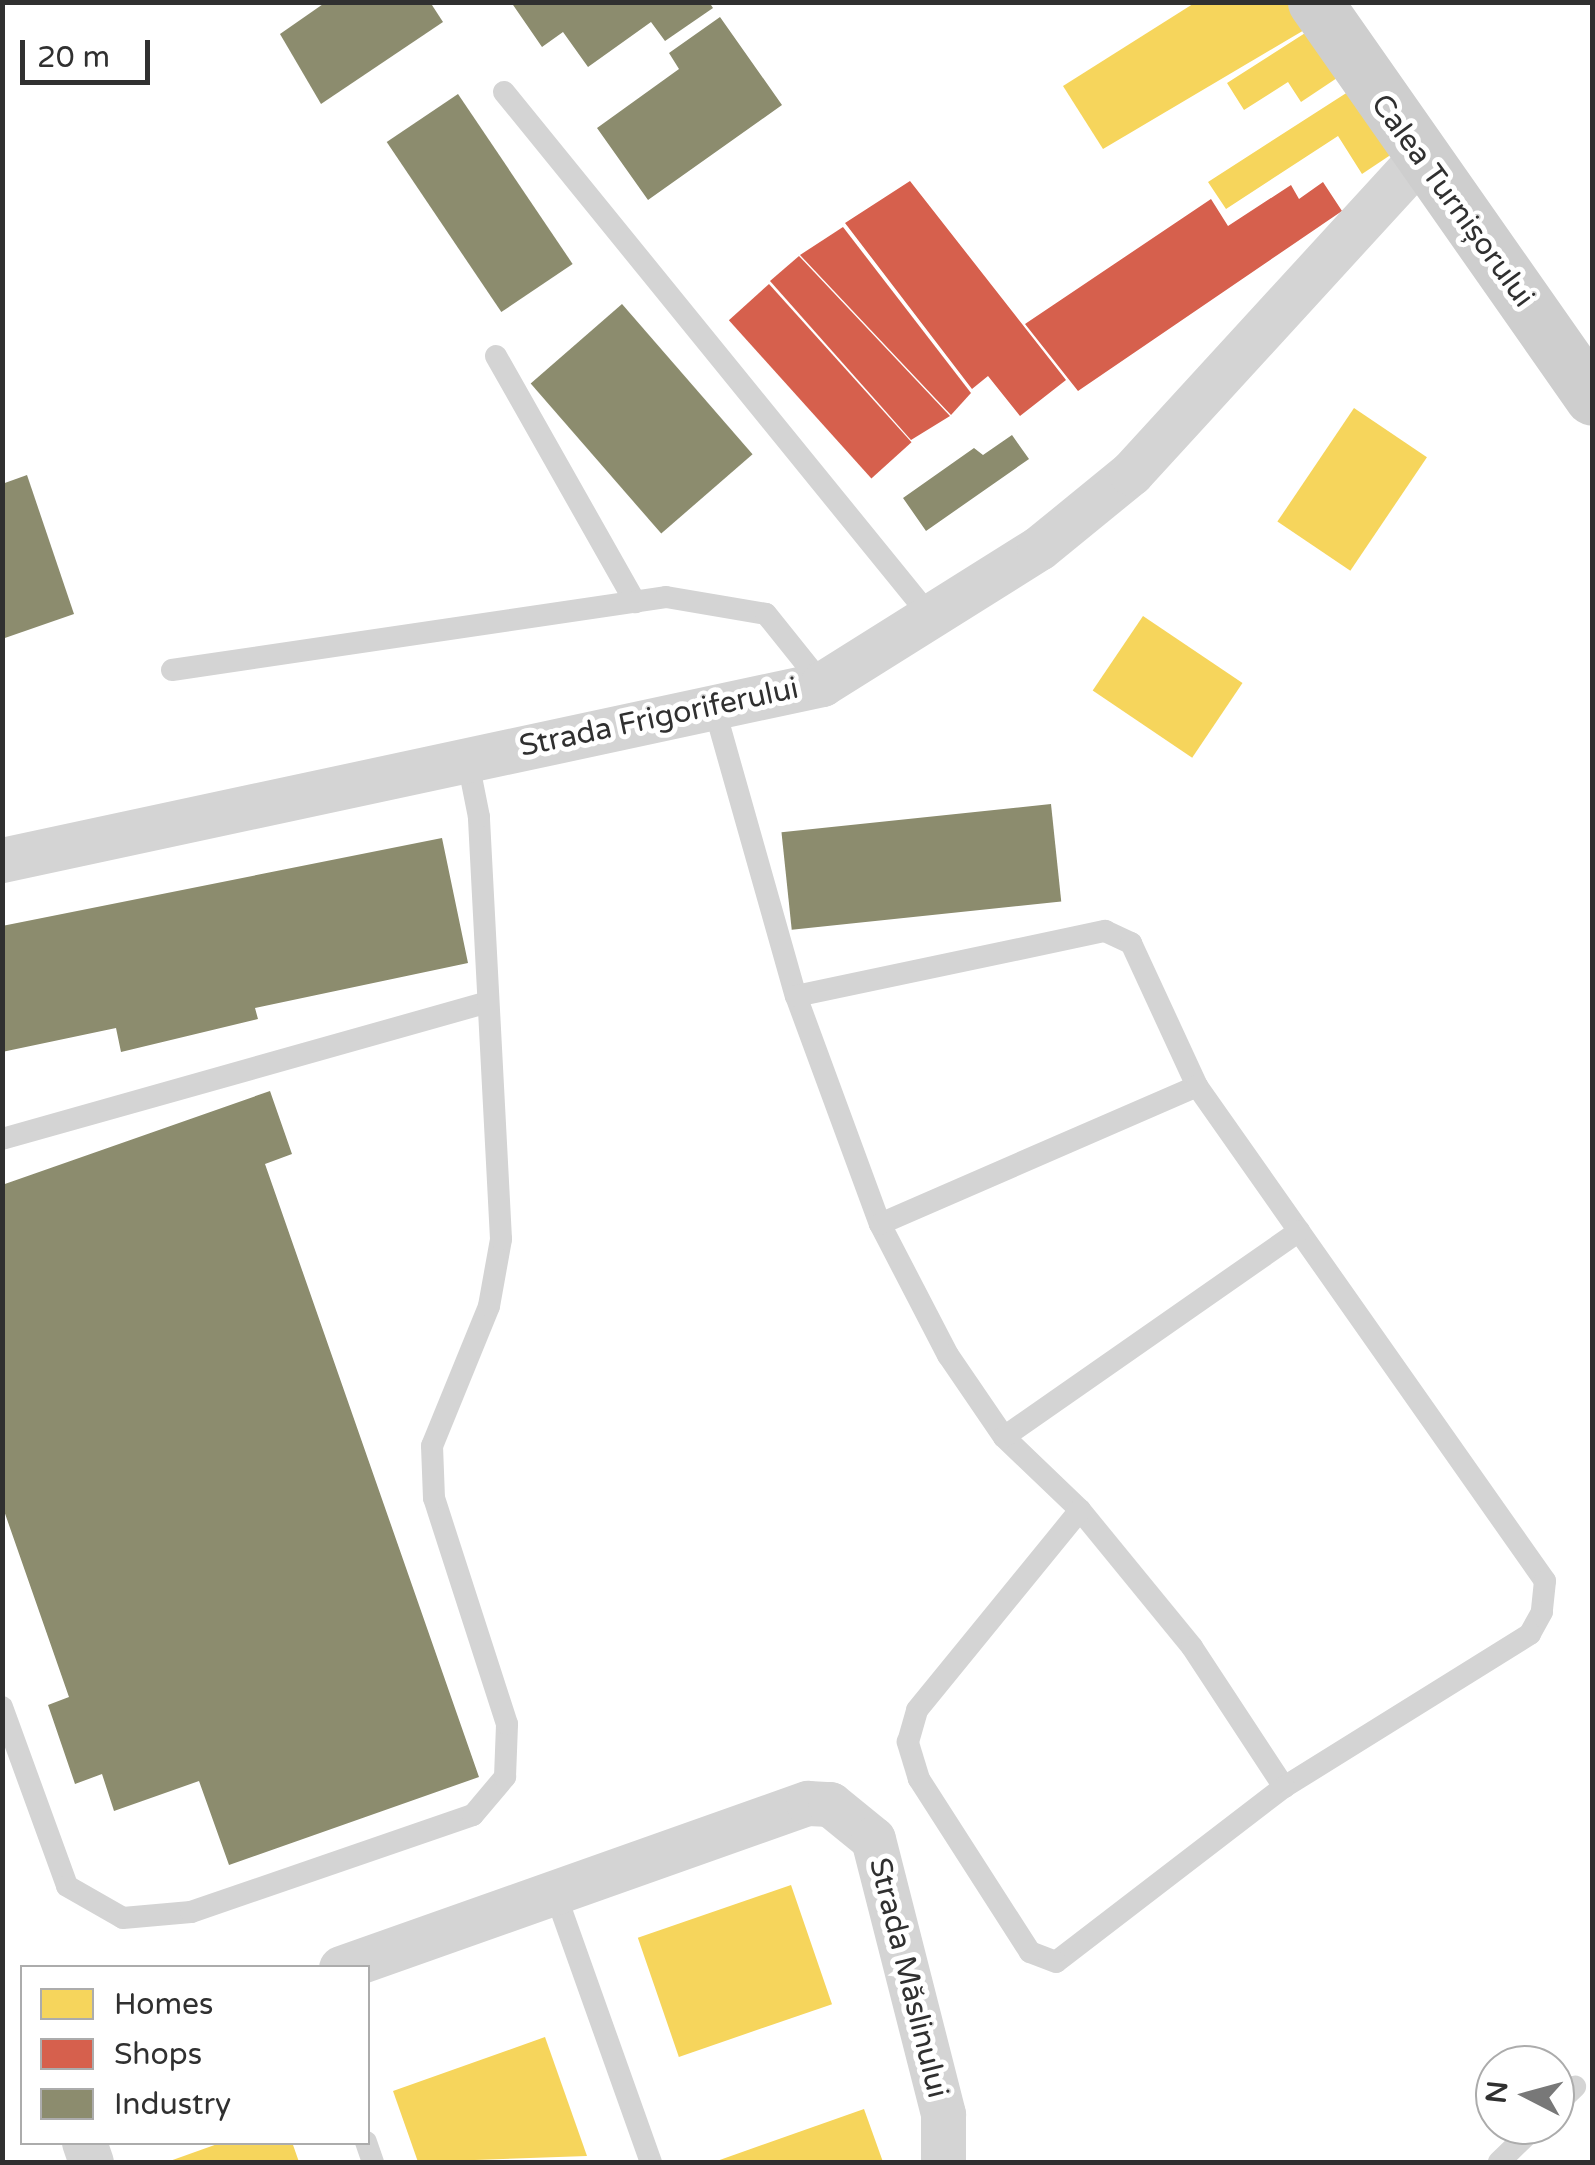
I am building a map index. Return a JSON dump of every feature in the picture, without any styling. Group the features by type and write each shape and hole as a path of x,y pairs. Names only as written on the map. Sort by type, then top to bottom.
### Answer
{"street":[{"name":"Calea Turnișorului","path":"1315,2 1592,398"},
{"name":"Strada Frigoriferului","path":"2,860 822,684 926,612 1039,548 1131,473 1421,157"},
{"name":"Strada Măslinului","path":"349,1965 808,1803 854,1816 878,1858 944,2114 944,2162"}],"lane":[{"path":"504,92 926,612"},
{"path":"496,356 635,602"},
{"path":"172,670 635,602 729,601 766,614 822,684"},
{"path":"714,707 796,996 880,1224 948,1355 1004,1437 1080,1510 1192,1647 1284,1787"},
{"path":"2,1708 67,1886 124,1918 191,1912 472,1815 492,1799 505,1778 507,1724 434,1498 432,1446 488,1306 501,1240 485,1003 480,817 467,758"},
{"path":"796,996 1105,931 1131,943 1197,1086 1545,1582 1530,1634 1284,1787 1089,1944 1056,1962 1030,1952 919,1778 908,1742 917,1710 1080,1510"},
{"path":"2,1138 485,1003"},
{"path":"880,1224 1197,1086"},
{"path":"1004,1437 1299,1230"},
{"path":"554,1890 651,2162"}],"building: Homes":[{"path":"1196,2 1294,2 1311,26 1103,149 1063,86"},
{"path":"1313,28 1343,74 1301,102 1288,82 1244,110 1227,83"},
{"path":"1351,90 1392,154 1362,174 1338,136 1226,209 1208,182"},
{"path":"1354,408 1427,457 1350,571 1277,522"},
{"path":"1143,616 1242,683 1192,758 1093,691"},
{"path":"791,1885 832,2004 679,2057 638,1938"},
{"path":"545,2037 587,2156 418,2162 393,2091"},
{"path":"864,2109 883,2162 714,2162"},
{"path":"215,2145 293,2145 299,2162 167,2162"}],"building: Shops":[{"path":"910,181 1066,380 1020,416 988,376 972,389 845,223"},
{"path":"1323,182 1342,211 1078,391 1025,324 1211,199 1228,226 1291,185 1299,199"},
{"path":"843,227 971,393 951,415 800,255"},
{"path":"799,256 950,416 911,440 770,281"},
{"path":"769,284 912,442 871,478 729,320"}],"building: Industry":[{"path":"326,2 430,2 443,22 321,104 280,34"},
{"path":"511,2 709,2 713,8 665,41 651,22 588,67 563,32 542,47"},
{"path":"720,17 782,105 648,200 597,128 679,69 669,53"},
{"path":"458,94 573,264 501,312 387,142"},
{"path":"622,304 753,454 661,534 531,383"},
{"path":"1012,435 1029,459 926,531 903,498 974,448 983,455"},
{"path":"27,475 74,614 2,639 2,484"},
{"path":"1051,804 1061,901 792,930 781,832"},
{"path":"442,838 468,963 255,1008 258,1019 121,1052 116,1028 2,1052 2,926"},
{"path":"270,1091 292,1154 265,1164 479,1777 229,1865 199,1781 114,1811 102,1774 75,1784 48,1705 69,1697 2,1505 2,1185"}]}
